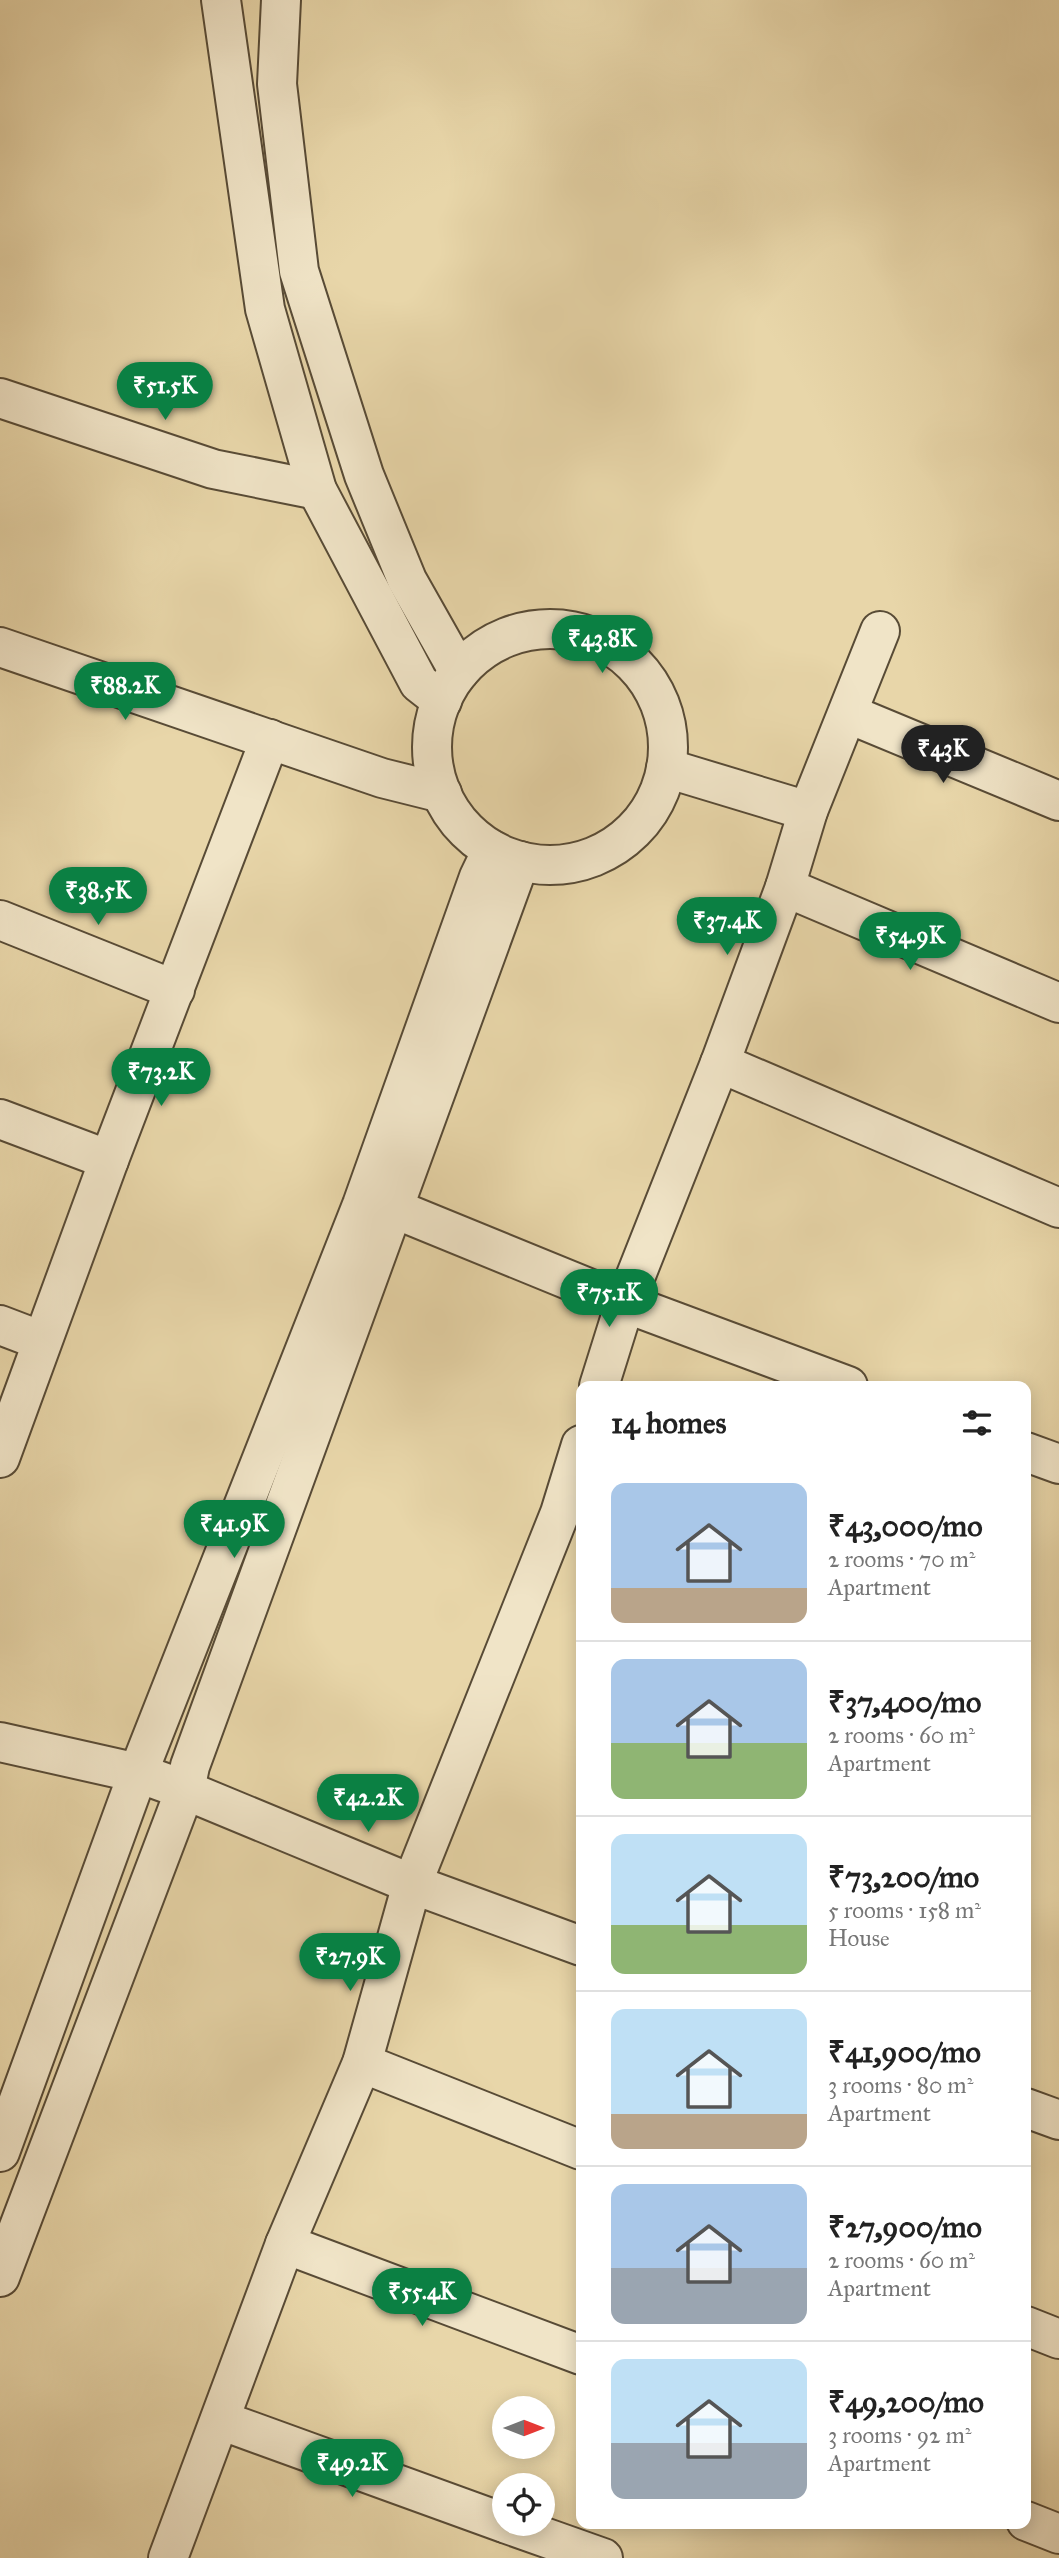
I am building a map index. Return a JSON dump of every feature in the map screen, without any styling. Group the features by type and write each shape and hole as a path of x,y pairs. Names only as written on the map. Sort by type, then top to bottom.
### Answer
{"street":[{"path":"221,0 265,309 317,490 419,683 450,686"},
{"path":"281,0 277,84 299,271 364,475 450,686"},
{"path":"0,398 213,469 317,490"},
{"path":"571,630 596,638 619,651 639,669 654,691 664,715 668,742 666,768 659,793 645,817 628,836 606,852 582,862 555,866 506,855 462,825 442,793 432,753 434,726 450,686 494,643 519,633 571,630"},
{"path":"601,1381 625,1303 720,1063 785,887 808,811 880,631"},
{"path":"0,647 382,778 442,793"},
{"path":"849,714 1059,801"},
{"path":"0,1458 108,1160 270,739"},
{"path":"666,768 808,811"},
{"path":"0,2277 186,1790 190,1766 395,1209 506,855"},
{"path":"0,2152 138,1773 362,1205 479,877 506,855"},
{"path":"785,887 1059,1003"},
{"path":"0,920 175,990"},
{"path":"720,1063 1059,1208"},
{"path":"0,1119 108,1160"},
{"path":"395,1209 625,1303 835,1381"},
{"path":"0,1325 42,1341"},
{"path":"1031,1454 1059,1464"},
{"path":"168,2558 285,2244 362,2063 412,1884 560,1513 576,1461"},
{"path":"0,1742 138,1773 186,1790 412,1884 576,1944"},
{"path":"362,2063 576,2148"},
{"path":"1031,2110 1059,2120"},
{"path":"285,2244 576,2353"},
{"path":"1031,2328 1059,2339"},
{"path":"220,2420 492,2518"},
{"path":"1031,2523 1059,2534"},
{"path":"541,2536 603,2558"}]}
